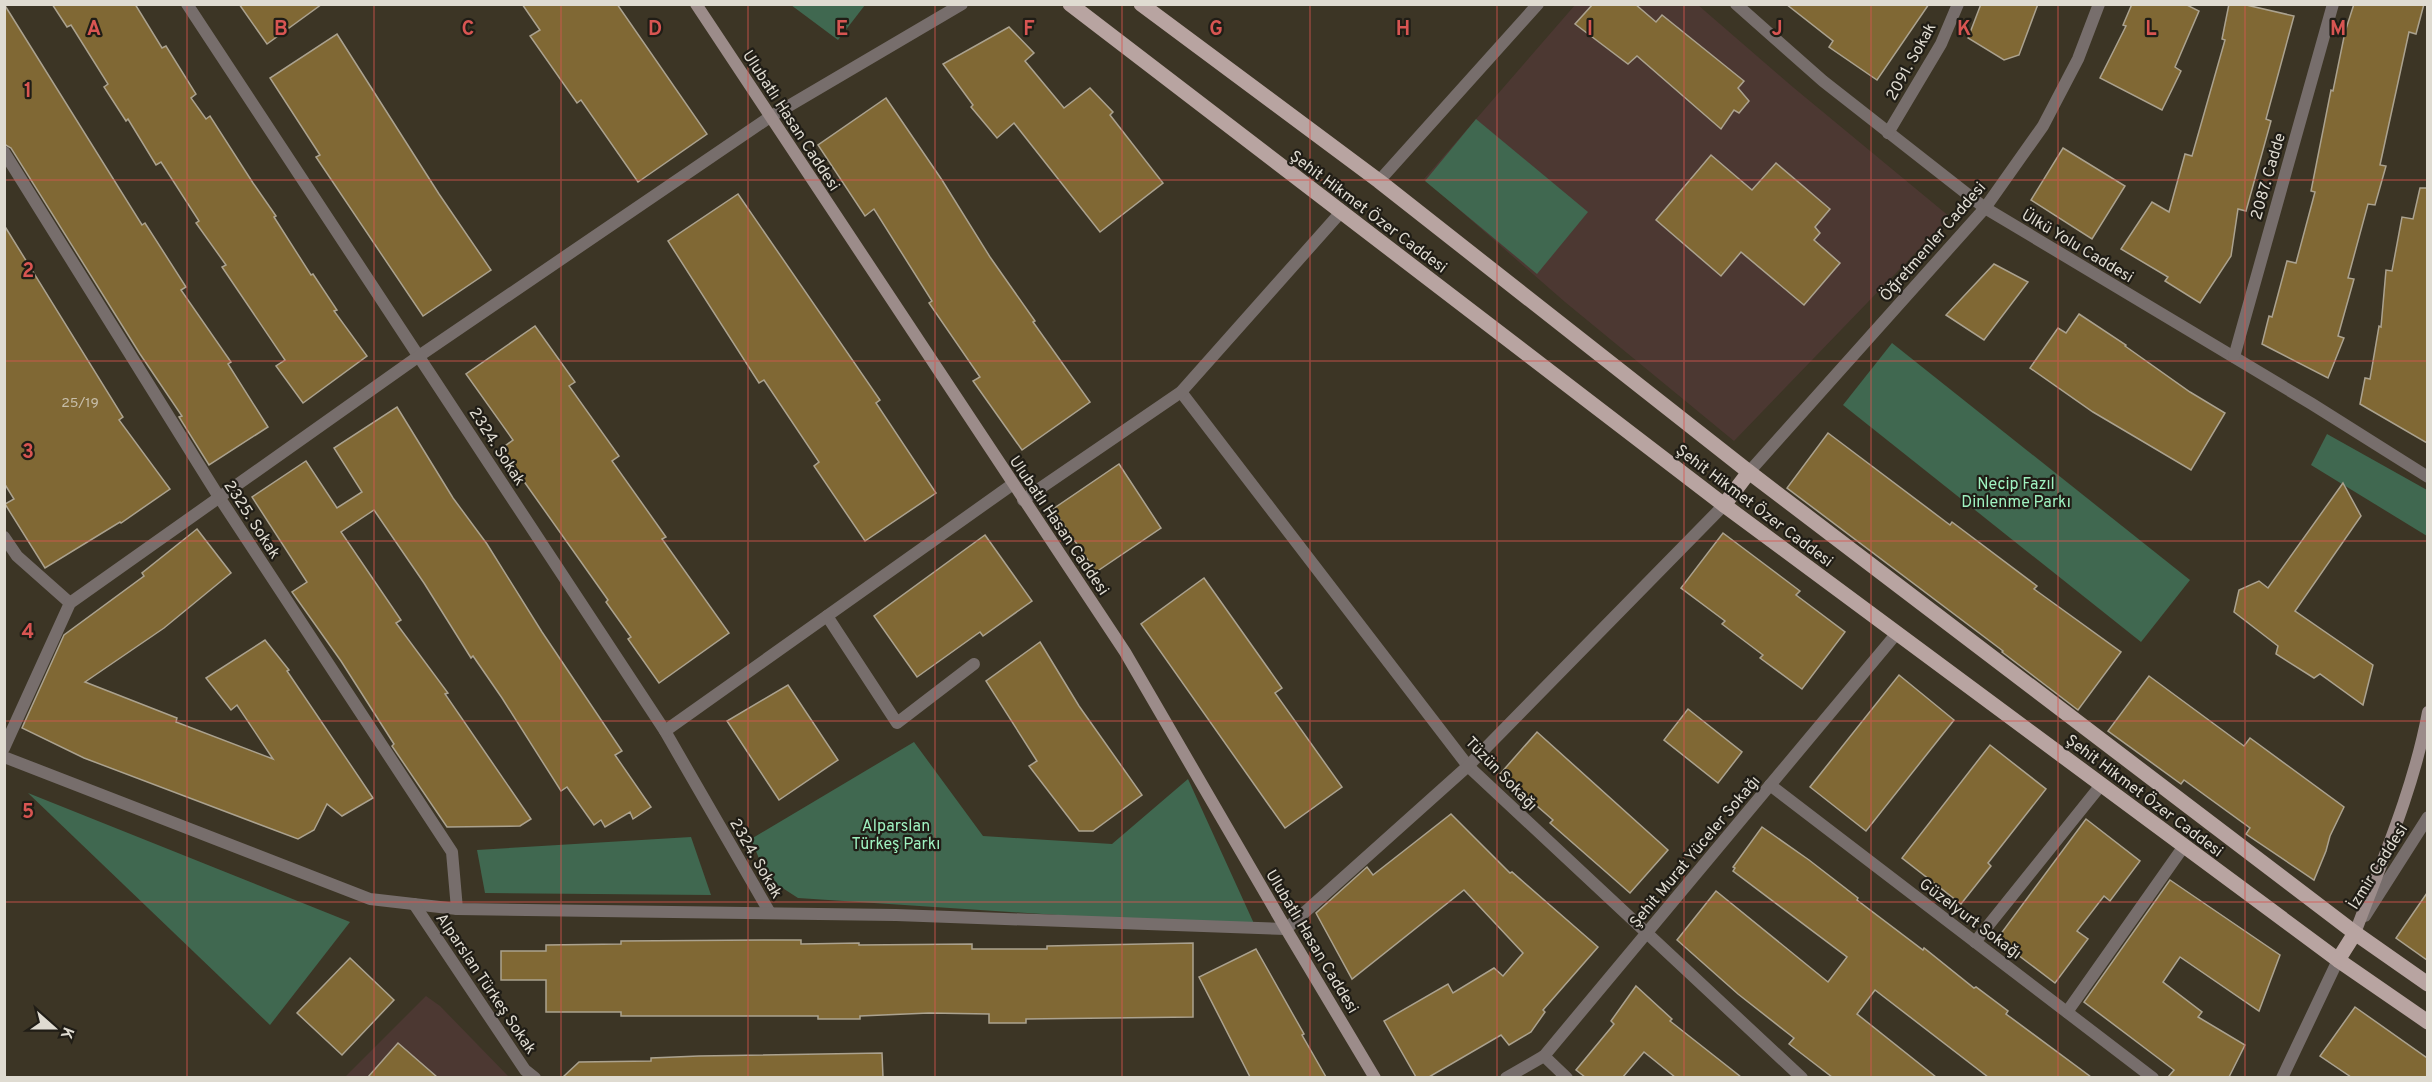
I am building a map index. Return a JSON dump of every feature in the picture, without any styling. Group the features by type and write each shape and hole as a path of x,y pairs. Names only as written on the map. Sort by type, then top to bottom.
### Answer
{"main road":[{"name":"Şehit Hikmet Özer Caddesi","path":"1070,4 1724,505 2338,960 2427,1023"},
{"name":"Şehit Hikmet Özer Caddesi","path":"1141,4 1378,181 1749,472 2355,933 2427,984"},
{"path":"1724,505 1749,472"},
{"path":"2338,960 2355,933"}],"street":[{"name":"2324. Sokak","path":"187,4 665,731 770,913"},
{"name":"Ulubatlı Hasan Caddesi","path":"696,4 1125,652 1286,929 1376,1077"},
{"path":"4,748 70,603 418,356 770,117 962,4"},
{"path":"1378,181 1538,4"},
{"name":"Ülkü Yolu Caddesi","path":"1736,4 1823,81 1985,208 2234,357 2427,477"},
{"name":"2091. Sokak","path":"1888,133 1941,44 1958,4"},
{"name":"Öğretmenler Caddesi","path":"1749,472 1985,208 2043,126 2078,58 2099,4"},
{"name":"2087. Cadde","path":"2234,357 2333,4"},
{"name":"2325. Sokak","path":"4,152 219,497 452,852 457,909"},
{"path":"1023,500 1181,393 1341,212"},
{"name":"Tüzün Sokağı","path":"1181,393 1468,766 1802,1077"},
{"path":"665,731 1012,484"},
{"path":"4,758 370,899 457,909 896,915 1286,929 1468,766 1724,505"},
{"path":"4,537 17,556 70,603"},
{"path":"827,616 897,723 974,664"},
{"name":"Şehit Murat Yüceler Sokağı","path":"1506,1077 1544,1056 1897,633"},
{"path":"2355,933 2401,807 2422,742 2427,712"},
{"name":"Güzelyurt Sokağı","path":"1770,785 2152,1077"},
{"path":"1975,942 2101,785"},
{"name":"İzmir Caddesi","path":"2355,933 2427,817"},
{"path":"2067,1012 2184,846"},
{"name":"Alparslan Türkeş Sokak","path":"414,904 525,1070 535,1077"},
{"path":"2282,1077 2338,960"},
{"path":"1544,1056 1567,1077"}],"shaded area":[{"path":"1575,5 1698,5 1950,217 1734,441 1565,302 1424,179"},
{"path":"426,996 440,1006 509,1077 344,1078"}],"green space":[{"path":"791,5 865,5 838,40"},
{"path":"1476,119 1588,212 1537,274 1425,181"},
{"name":"Necip Fazıl Dinlenme Parkı","path":"1892,343 2190,580 2141,642 1843,405"},
{"path":"2327,434 2427,490 2427,536 2311,465"},
{"name":"Alparslan Türkeş Parkı","path":"914,742 983,836 1112,844 1188,779 1256,928 798,898 767,878 751,839"},
{"path":"28,793 350,922 270,1025"},
{"path":"691,837 711,895 485,893 477,850"}],"building":[{"path":"4,4 142,225 145,223 186,287 181,290 231,362 228,364 268,427 209,465 179,417 182,416 140,354 11,148 4,144"},
{"path":"52,4 135,4 162,48 166,46 196,94 191,98 206,119 210,116 276,216 274,217 311,275 313,274 337,310 334,311 367,356 303,403 276,366 285,360 222,267 226,265 196,223 199,221 161,162 156,165 128,119 126,121 104,87 108,84 71,25 67,27"},
{"path":"239,4 322,4 267,44"},
{"path":"522,4 617,4 707,134 638,182 581,100 577,103 530,36 540,30"},
{"path":"1593,4 1635,4 1656,22 1662,15 1744,81 1738,88 1749,101 1739,113 1734,110 1721,129 1637,56 1628,64 1575,24"},
{"path":"1786,4 1929,4 1877,80 1829,47 1833,41"},
{"path":"1981,4 2038,4 2019,55 2004,60 1968,38"},
{"path":"2132,4 2185,4 2199,11 2175,67 2181,71 2162,110 2100,78 2126,26 2123,25"},
{"path":"2229,4 2242,4 2294,16 2266,119 2271,121 2246,211 2238,209 2231,256 2200,303 2165,281 2168,277 2121,249 2152,202 2169,212 2185,154 2192,156 2225,40 2222,39"},
{"path":"2354,4 2424,4 2416,34 2409,32 2380,165 2386,166 2375,205 2368,204 2348,278 2354,279 2338,336 2344,338 2328,378 2262,344 2287,261 2296,263 2315,192 2311,191 2331,90 2333,91 2345,32"},
{"path":"1009,27 1034,53 1025,61 1064,108 1090,88 1113,112 1110,115 1163,183 1100,232 1014,123 997,138 971,107 973,105 943,64"},
{"path":"337,34 439,194 491,270 423,316 316,157 320,155 270,78"},
{"path":"886,98 942,180 990,257 1035,321 1033,322 1090,402 1022,450 973,381 980,377 929,303 932,301 874,209 865,216 818,145"},
{"path":"2063,148 2125,186 2092,239 2031,200"},
{"path":"1711,155 1752,190 1776,163 1830,209 1815,227 1820,233 1814,240 1840,263 1804,305 1741,252 1721,276 1656,220"},
{"path":"2420,188 2427,188 2427,443 2360,404 2365,378 2370,379 2379,326 2381,327 2386,270 2392,271 2402,217 2413,219"},
{"path":"738,194 880,400 876,403 936,493 865,541 814,466 819,462 764,380 759,383 668,241"},
{"path":"4,225 123,417 119,420 170,489 121,523 45,568 5,504 14,499 4,483"},
{"path":"1994,264 2028,282 1984,340 1946,315"},
{"path":"2079,314 2190,392 2225,413 2191,470 2093,412 2030,368 2058,328 2066,333"},
{"path":"535,326 575,382 569,386 619,456 612,461 666,537 662,539 729,633 659,683 628,639 631,637 606,602 608,600 501,449 513,440 466,374"},
{"path":"397,407 453,498 487,544 542,632 622,751 615,755 651,807 633,819 630,812 605,827 601,820 594,825 567,787 561,791 502,698 473,656 471,658 424,583 374,510 341,532 401,620 396,623 448,693 445,694 531,819 520,826 447,827 392,746 394,744 341,661 292,592 307,582 252,497 306,461 337,508 362,492 334,448"},
{"path":"1828,433 1950,525 1952,522 2037,586 2034,589 2121,652 2078,710 1787,488"},
{"path":"1119,464 1161,528 1096,572 1053,509"},
{"path":"2343,483 2361,516 2295,611 2373,665 2363,705 2320,674 2314,678 2276,654 2278,646 2234,612 2239,590 2259,581 2268,588"},
{"path":"197,529 231,573 164,628 85,682 177,718 176,722 273,759 237,705 231,710 206,678 265,640 289,670 287,671 373,798 342,816 327,804 314,830 298,839 84,758 22,728 64,635 144,576 142,573"},
{"path":"1723,533 1800,591 1796,595 1845,632 1802,689 1760,658 1763,655 1722,624 1725,621 1681,588"},
{"path":"985,535 1032,601 983,636 980,632 917,677 874,616"},
{"path":"1204,578 1282,688 1275,693 1342,787 1285,828 1141,624"},
{"path":"1040,642 1079,706 1142,795 1093,831 1079,831 1029,766 1037,761 986,681"},
{"path":"1899,675 1954,720 1866,831 1810,787"},
{"path":"2149,676 2244,746 2250,738 2344,807 2330,836 2314,880 2246,834 2250,828 2184,780 2181,784 2108,731"},
{"path":"788,685 838,760 779,800 727,721"},
{"path":"1688,709 1742,752 1718,783 1664,740"},
{"path":"1537,732 1668,850 1630,893 1550,823 1553,820 1500,774"},
{"path":"1990,745 2046,789 1988,863 1991,866 1961,904 1902,858"},
{"path":"1451,814 1510,873 1512,872 1598,947 1543,1010 1545,1012 1531,1032 1509,1045 1501,1035 1429,1077 1416,1077 1384,1021 1448,984 1453,993 1494,968 1503,976 1523,953 1464,890 1352,979 1316,913 1367,867 1373,875"},
{"path":"2086,819 2140,861 2110,901 2104,896 2077,931 2088,939 2055,983 1997,939"},
{"path":"1762,827 1809,860 1923,950 1924,948 1974,988 1976,987 2008,1011 2006,1014 2091,1077 1988,1077 1875,990 1857,1014 1936,1077 1832,1077 1789,1044 1794,1038 1738,994 1677,940 1716,891 1828,982 1847,957 1733,871 1735,868 1733,867"},
{"path":"2170,880 2280,955 2259,1011 2180,957 2163,982 2202,1012 2198,1017 2245,1045 2229,1077 2168,1077 2174,1070 2084,1002"},
{"path":"2427,893 2427,960 2396,938"},
{"path":"801,940 801,944 972,944 972,949 1047,949 1047,946 1193,943 1193,1017 1026,1019 1026,1023 989,1023 989,1014 929,1013 860,1016 860,1019 818,1019 818,1016 621,1016 621,1012 546,1012 546,980 501,980 501,951 546,951 546,945 621,944 621,941"},
{"path":"1256,949 1326,1077 1250,1077 1199,977"},
{"path":"350,958 394,1000 342,1055 297,1013"},
{"path":"1636,986 1672,1019 1670,1021 1741,1077 1675,1077 1644,1052 1623,1077 1585,1077 1576,1070 1614,1024 1611,1021"},
{"path":"2355,1007 2427,1058 2427,1077 2351,1077 2320,1056"},
{"path":"398,1043 437,1077 368,1077"},
{"path":"882,1053 883,1077 563,1077 579,1062 651,1061 651,1058 699,1056"}]}
